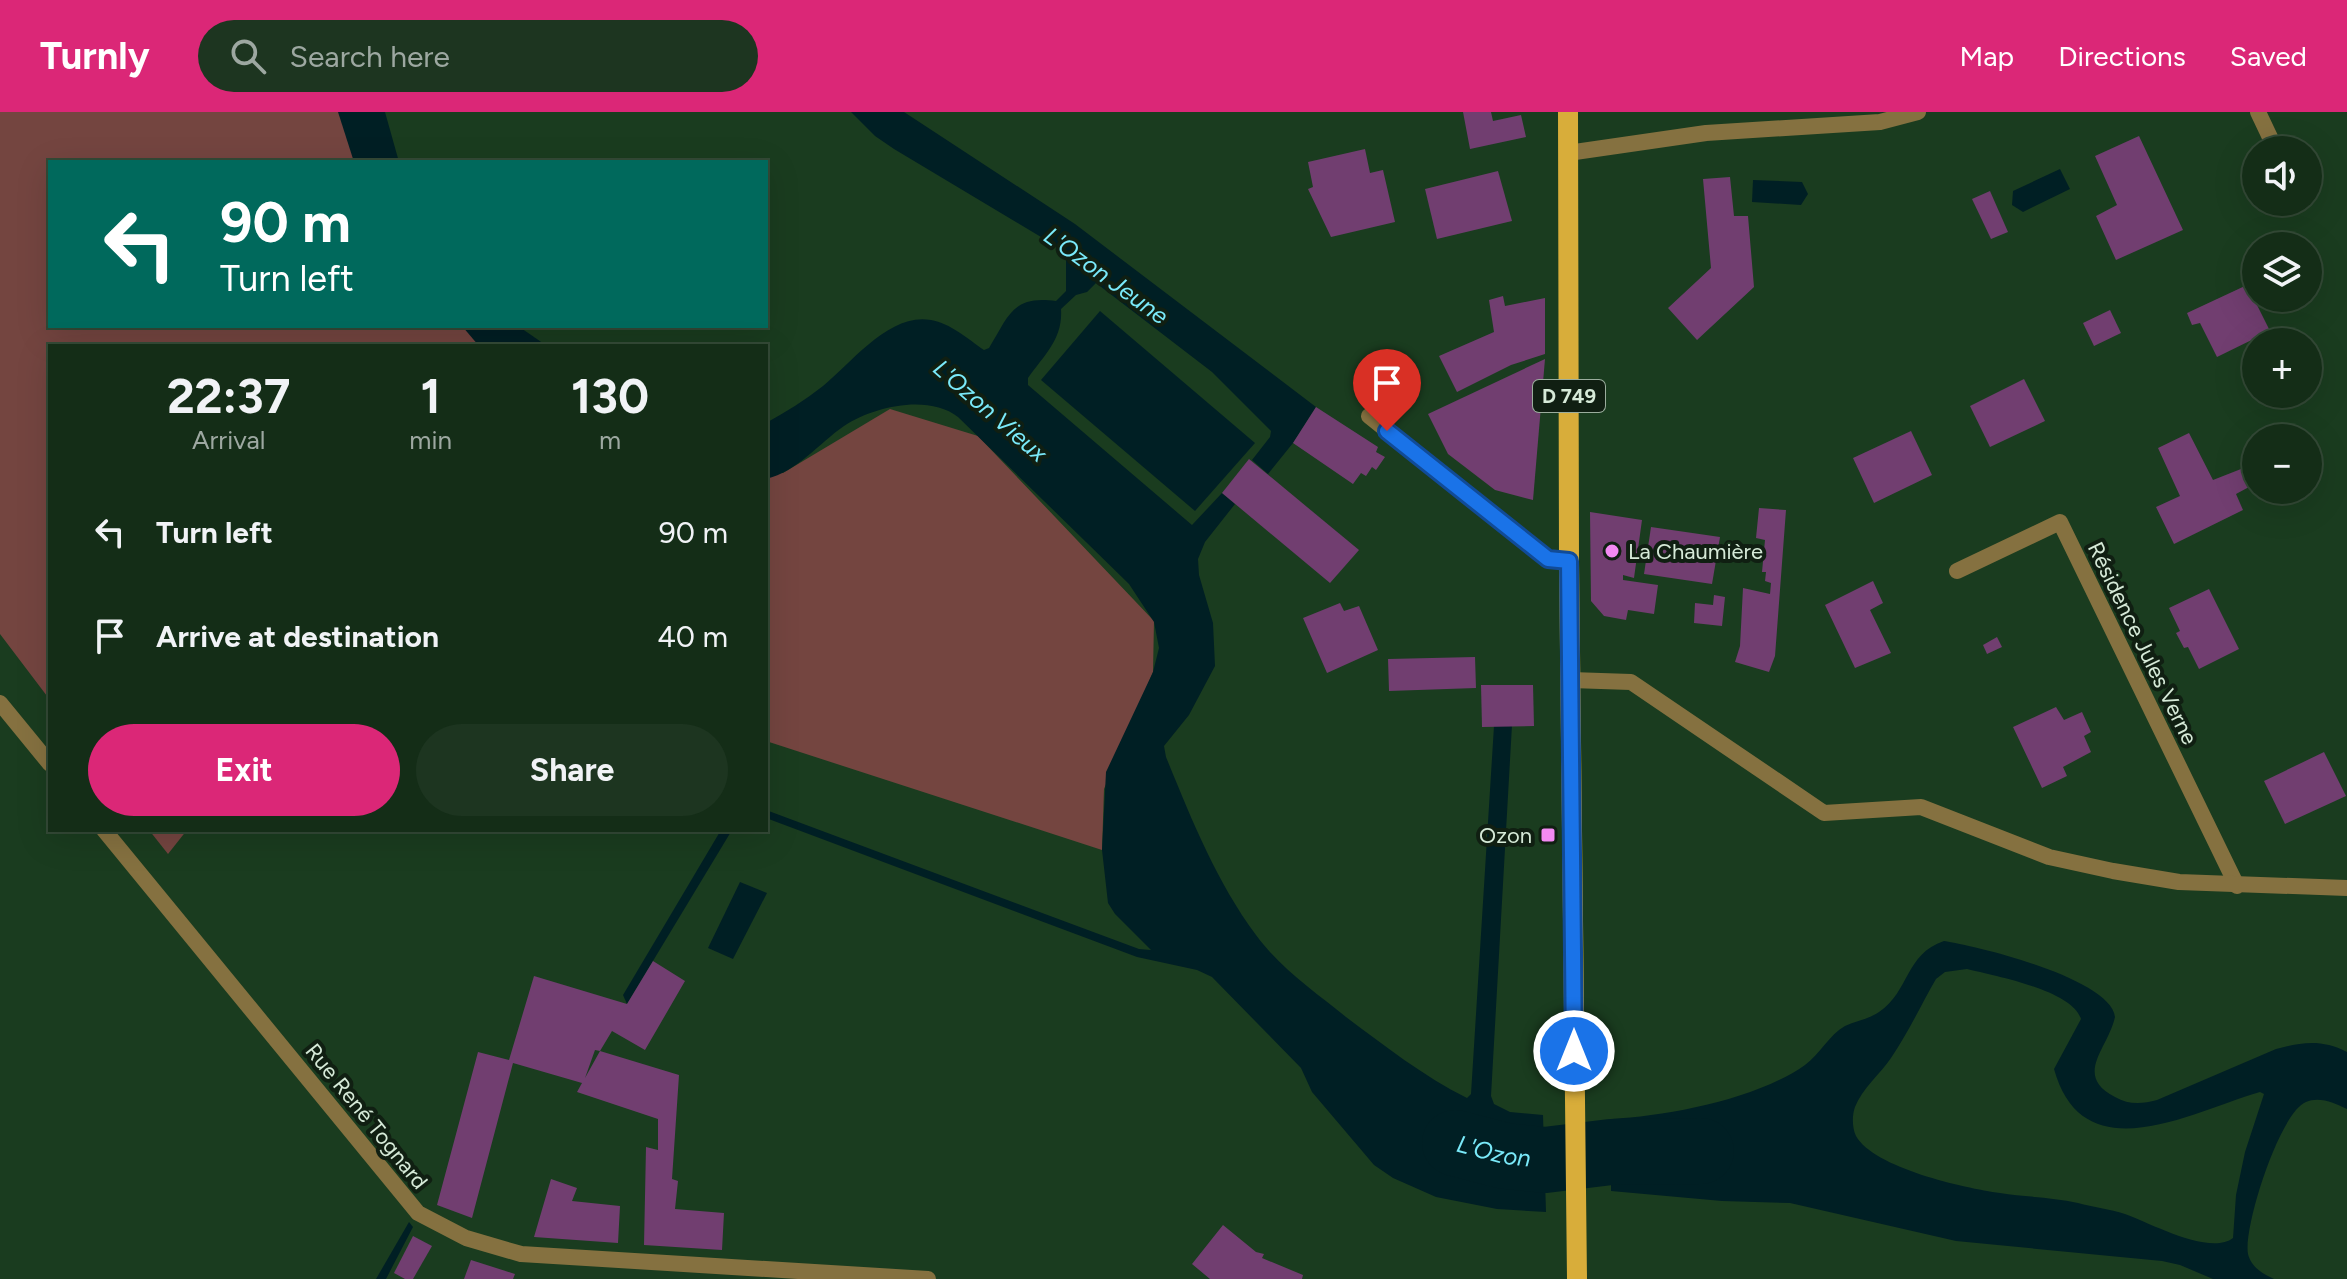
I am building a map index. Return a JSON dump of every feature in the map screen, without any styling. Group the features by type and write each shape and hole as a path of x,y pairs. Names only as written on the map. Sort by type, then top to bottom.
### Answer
{"main road":[{"name":"D 749","path":"1568,112 1569,561 1577,1279"}],"street":[{"path":"1568,153 1706,133 1880,122 1918,112"},
{"path":"2258,112 2269,136"},
{"path":"1369,416 1548,559 1569,561"},
{"name":"Résidence Jules Verne","path":"1957,571 2060,522 2237,886"},
{"path":"1571,680 1631,682 1824,813 1921,807 2049,857 2179,882 2347,888"},
{"path":"0,703 48,762"},
{"name":"Rue René Tognard","path":"106,832 418,1213 466,1238 521,1254 928,1279"}],"shaded area":[{"path":"0,112 341,112 355,160 48,160 48,328 468,328 480,344 48,344 48,697 0,634"},
{"path":"890,409 978,436 1154,621 1153,672 1104,789 1102,850 768,742 768,471 783,473"},
{"path":"151,832 185,832 168,854"}],"water":[{"path":"338,112 385,112 398,160 353,160"},
{"path":"851,112 904,112 1075,224 1316,407 1268,474 1252,460 1270,437 1271,431 1212,372 1096,283 1061,309 1056,338 1028,378 1028,385 1192,525 1222,493 1235,504 1205,542 1198,559 1199,575 1213,623 1215,666 1189,715 1164,746 1166,757 1217,871 1265,947 1298,979 1390,1050 1467,1098 1471,1094 1494,726 1512,725 1491,1096 1494,1104 1510,1112 1543,1115 1546,1212 1497,1209 1436,1197 1393,1178 1374,1165 1312,1092 1301,1068 1212,977 1197,970 1137,957 768,819 768,811 1139,949 1151,950 1108,903 1102,850 1106,772 1153,672 1159,648 1154,622 1129,584 958,417 946,410 917,404 870,413 844,426 788,470 768,478 768,422 823,386 886,331 916,320 931,320 952,328 984,350 989,348 1014,310 1030,301 1056,301 1066,291 1066,252 875,136"},
{"path":"2060,169 2070,189 2023,212 2012,205 2013,191"},
{"path":"1753,180 1802,182 1808,194 1801,205 1752,202"},
{"path":"1100,311 1255,443 1195,511 1041,380"},
{"path":"464,328 521,328 544,344 477,344"},
{"path":"720,832 731,832 627,1004 623,995"},
{"path":"740,882 767,893 733,959 708,948"},
{"path":"1944,941 2012,957 2068,978 2108,1003 2115,1017 2097,1061 2096,1080 2103,1089 2130,1103 2157,1100 2276,1049 2320,1043 2347,1052 2347,1109 2322,1100 2306,1102 2285,1126 2265,1172 2251,1220 2248,1254 2255,1266 2274,1279 2213,1279 2162,1261 1956,1241 1790,1203 1722,1201 1611,1191 1611,1119 1712,1104 1785,1077 1810,1061 1839,1030 1875,1014 1889,1003 1914,964 1931,947","holes":["1967,969 2048,992 2075,1009 2081,1019 2054,1069 2068,1101 2089,1120 2114,1128 2142,1127 2172,1121 2260,1092 2264,1094 2245,1152 2236,1195 2233,1238 2223,1243 2195,1241 2113,1211 1943,1181 1900,1167 1866,1147 1856,1136 1853,1122 1855,1107 1862,1094 1887,1064 1936,979 1945,972"]},
{"path":"409,1222 413,1227 386,1279 376,1279"}],"building":[{"path":"1463,112 1491,112 1493,121 1521,115 1526,137 1470,149"},
{"path":"2139,136 2183,230 2116,260 2096,216 2117,205 2095,156"},
{"path":"1365,149 1370,173 1383,170 1395,222 1331,237 1308,189 1313,187 1308,162"},
{"path":"1498,171 1512,221 1437,239 1425,189"},
{"path":"1730,177 1734,216 1748,216 1754,287 1697,340 1668,308 1711,268 1703,179"},
{"path":"1990,191 2008,232 1991,239 1972,199"},
{"path":"2242,287 2242,312 2260,312 2268,328 2242,328 2242,345 2217,357 2200,323 2192,325 2187,313"},
{"path":"1503,296 1505,306 1545,298 1545,354 1511,365 1457,392 1439,356 1494,332 1489,300"},
{"path":"2110,310 2121,333 2094,346 2083,323"},
{"path":"1545,359 1533,500 1495,490 1448,454 1428,414"},
{"path":"2024,379 2045,421 1990,447 1970,406"},
{"path":"1316,407 1378,447 1376,452 1385,457 1376,470 1372,467 1366,476 1361,473 1353,484 1293,443"},
{"path":"1911,431 1932,475 1874,503 1853,458"},
{"path":"2189,433 2213,480 2241,469 2242,491 2236,494 2243,510 2174,544 2156,507 2180,496 2158,448"},
{"path":"1249,459 1359,550 1330,583 1222,493"},
{"path":"1759,508 1786,510 1775,656 1769,672 1735,662 1740,646 1743,588 1770,594 1771,583 1765,581 1766,572 1762,572 1765,540 1756,538"},
{"path":"1590,512 1642,520 1634,578 1623,575 1623,580 1658,585 1654,614 1628,610 1626,620 1604,616 1591,601"},
{"path":"1651,527 1720,537 1712,584 1644,574"},
{"path":"1873,581 1883,603 1870,610 1891,653 1855,668 1825,605"},
{"path":"2209,589 2239,649 2199,669 2188,647 2184,648 2176,633 2180,631 2169,608"},
{"path":"1714,595 1725,597 1722,626 1694,623 1695,603 1713,605"},
{"path":"1340,603 1344,611 1359,606 1378,650 1327,673 1303,618"},
{"path":"1997,637 2002,647 1987,654 1983,645"},
{"path":"1475,657 1476,688 1389,691 1388,659"},
{"path":"1481,685 1533,685 1534,726 1482,727"},
{"path":"2056,707 2064,720 2082,712 2091,732 2084,736 2091,752 2063,767 2067,776 2042,788 2013,727"},
{"path":"2324,752 2346,796 2285,824 2264,781"},
{"path":"653,961 685,981 645,1050 612,1031 600,1051 679,1075 672,1179 678,1181 675,1209 724,1213 722,1250 644,1245 646,1147 658,1150 658,1119 577,1092 582,1083 513,1063 472,1218 437,1205 478,1052 509,1060 534,976 627,1004","holes":["595,1050 600,1051 585,1078"]},
{"path":"551,1179 577,1188 572,1201 620,1206 618,1243 534,1237"},
{"path":"1223,1225 1256,1252 1264,1254 1262,1258 1303,1275 1302,1279 1210,1279 1192,1264"},
{"path":"413,1236 432,1246 413,1279 405,1279 394,1273"},
{"path":"471,1260 515,1274 513,1279 464,1279"}],"waterway":[{"name":"L'Ozon","path":"1455,1143 1505,1156 1545,1160 1611,1152 1701,1151"}],"place":[{"name":"La Chaumière","path":"1612,551"},
{"name":"Ozon","path":"1548,835"}],"route":[{"path":"1387,431 1548,559 1569,561 1574,1051"}],"water label":[{"name":"L'Ozon Jeune","path":"1106,276"},
{"name":"L'Ozon Vieux","path":"990,411"}]}
